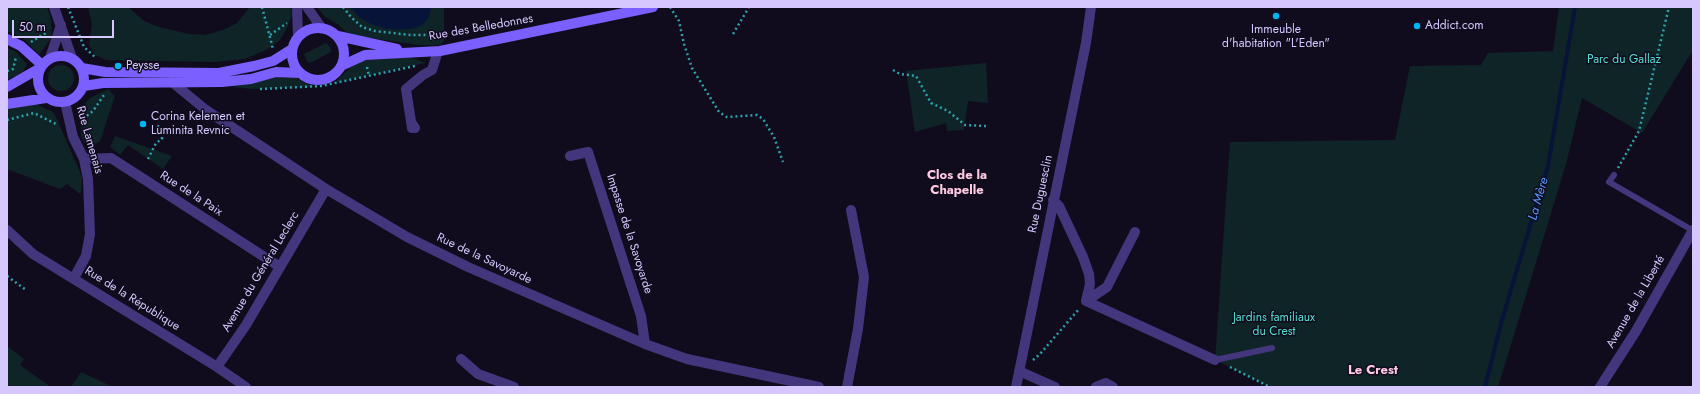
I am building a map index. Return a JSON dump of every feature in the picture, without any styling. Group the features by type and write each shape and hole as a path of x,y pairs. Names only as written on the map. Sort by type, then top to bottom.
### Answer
{"main road":[{"name":"Rue des Belledonnes","path":"341,66 365,54 406,52 439,48 653,7"},
{"path":"321,27 338,36 344,50 341,66 336,72 322,80 310,79 300,73 293,63 292,49 298,36 312,28 321,27"},
{"name":"Rue des Belledonnes","path":"338,36 406,52"},
{"path":"7,39 21,46 41,67"},
{"path":"82,68 105,72 219,73 273,61 292,49"},
{"path":"7,87 41,67 50,58 65,56 72,58 82,68 84,86 76,97 65,102 52,101 46,98 38,84 38,76 41,67"},
{"path":"84,86 103,82 222,82 251,79 276,72 300,73"},
{"path":"7,104 46,98"}],"street":[{"path":"54,7 72,58"},
{"path":"297,7 298,36"},
{"path":"307,7 321,27"},
{"name":"Rue Duguesclin","path":"1016,387 1086,44 1091,7"},
{"path":"50,58 61,25"},
{"path":"411,122 406,89 423,75 432,70 439,48"},
{"name":"Rue de la Savoyarde","path":"172,82 206,110 326,189 407,237 468,267 646,344 687,360 818,387"},
{"name":"Rue Lamenais","path":"65,102 73,137 84,159 88,179 90,234 86,256 74,278"},
{"name":"Impasse de la Savoyarde","path":"570,156 588,152 641,316 646,344"},
{"name":"Rue de la Paix","path":"84,159 111,158 280,267"},
{"name":"Avenue du Général Leclerc","path":"217,367 246,325 326,189"},
{"path":"1053,200 1059,206 1089,274 1090,284 1086,301"},
{"path":"847,387 858,329 864,277 851,210"},
{"name":"Rue de la République","path":"7,230 33,254 217,367 246,387"},
{"name":"Avenue de la Liberté","path":"1600,387 1636,331 1693,230"},
{"path":"1086,301 1107,287 1135,232"},
{"path":"1086,301 1215,360"},
{"path":"461,359 478,374 514,387"},
{"path":"1019,371 1055,387"},
{"path":"1096,387 1106,383 1113,387"}],"lane":[{"path":"1614,175 1609,182 1693,230"},
{"path":"1215,360 1272,348"}],"path":[{"path":"68,7 84,47 100,61"},
{"path":"262,7 273,51 267,54"},
{"path":"344,7 351,17 362,27 375,31 430,36 439,48"},
{"path":"670,7 679,21 684,44 692,68 719,112 727,117 757,115 762,119 774,137 783,162"},
{"path":"733,34 749,7"},
{"path":"1614,175 1639,131 1670,7"},
{"path":"270,35 290,20"},
{"path":"29,43 51,31"},
{"path":"7,71 13,69 18,54"},
{"path":"252,89 288,89 321,86 416,65"},
{"path":"893,70 900,74 916,76 931,103 948,111 965,125 986,126"},
{"path":"83,119 93,111 106,91"},
{"path":"7,120 34,113 58,125 61,131"},
{"path":"148,159 156,144 162,139 162,127 157,126"},
{"path":"7,276 26,290"},
{"path":"1019,371 1040,354 1086,301"},
{"path":"1215,360 1270,387"}],"green space":[{"path":"7,7 47,7 51,20 52,37 39,55 23,38 7,31"},
{"path":"88,7 128,7 144,21 159,27 189,34 205,35 223,30 237,23 250,7 291,7 292,14 287,28 280,40 268,49 245,59 215,62 106,60 95,55 89,45 92,24"},
{"path":"317,7 444,7 444,41 440,45 418,45 358,36 346,32 339,25 325,17"},
{"path":"1559,7 1693,7 1693,50 1642,133 1582,98 1566,164 1498,387 1270,387 1215,360 1230,142 1395,140 1410,66 1481,65 1488,53 1553,51"},
{"path":"326,43 330,47 331,52 310,63 307,61 304,54"},
{"path":"7,48 15,51 27,64 22,73 7,80"},
{"path":"398,57 413,58 426,63 334,83 352,66 362,61"},
{"path":"986,63 988,103 968,101 964,130 947,131 946,123 915,132 906,71"},
{"path":"61,65 70,69 74,78 70,87 61,91 52,87 48,78 52,69"},
{"path":"281,76 292,76 314,87 252,89 232,87"},
{"path":"108,89 115,96 100,141 91,146 84,142 81,136 82,106 90,98"},
{"path":"36,104 53,112 56,117 82,177 81,193 67,184 60,189 7,169 7,109"},
{"path":"115,136 172,156 163,169 128,145 120,155 110,147"},
{"path":"7,346 24,359 20,365 51,387 7,387"},
{"path":"81,372 113,387 71,387"}],"water":[{"path":"350,7 432,7 428,18 422,25 415,28 400,30 383,28 371,24 360,18"}],"waterway":[{"name":"La Mère","path":"1485,387 1502,320 1548,166 1575,7"}],"place":[{"name":"Immeuble d'habitation \"L'Eden\"","path":"1276,16"},
{"name":"Addict.com","path":"1417,26"},
{"name":"Peysse","path":"118,66"},
{"name":"Corina Kelemen et Luminita Revnic","path":"143,124"}],"district":[{"name":"Clos de la Chapelle","path":"957,184"},
{"name":"Le Crest","path":"1373,371"}],"park label":[{"name":"Parc du Gallaz","path":"1624,60"},
{"name":"Jardins familiaux du Crest","path":"1274,325"}]}
